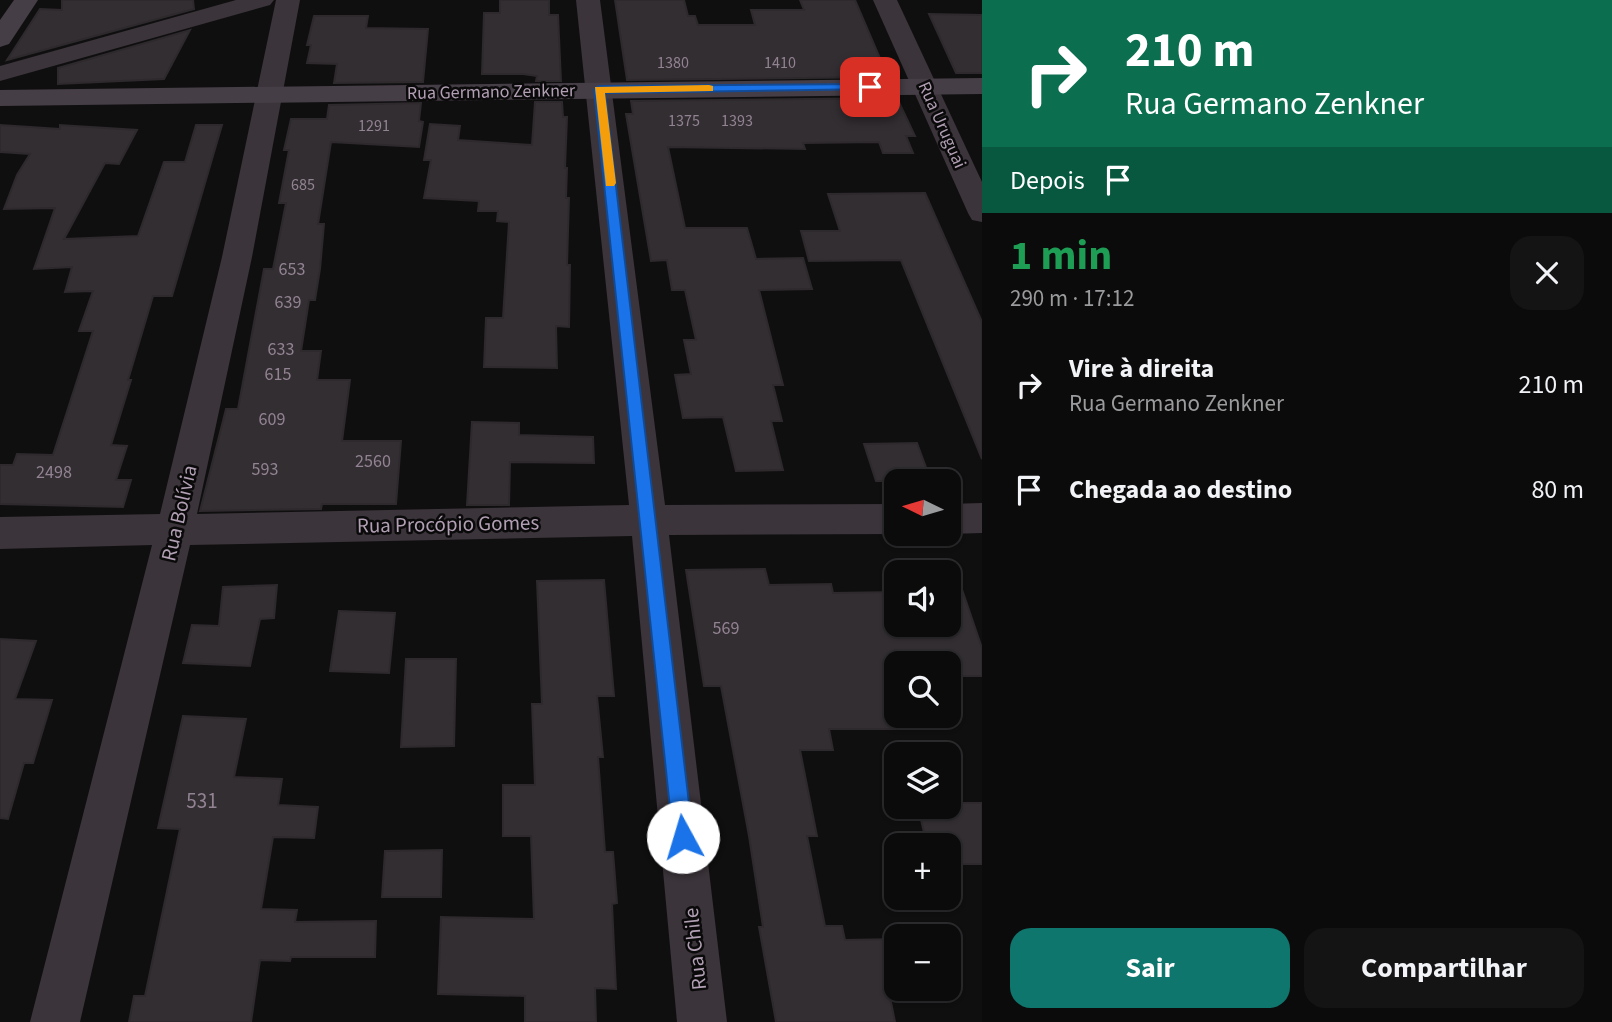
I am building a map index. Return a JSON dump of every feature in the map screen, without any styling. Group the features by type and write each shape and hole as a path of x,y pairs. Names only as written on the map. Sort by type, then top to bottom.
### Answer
{"street":[{"path":"0,39 26,0"},
{"path":"0,74 262,0"},
{"name":"Rua Bolívia","path":"55,1022 176,530 270,98 288,0"},
{"name":"Rua Chile","path":"588,0 649,520 702,1022"},
{"name":"Rua Uruguai","path":"885,0 982,213"},
{"name":"Rua Germano Zenkner","path":"0,98 270,98 599,89 982,86"},
{"path":"961,519 982,518"},
{"name":"Rua Procópio Gomes","path":"0,533 649,520 884,519"}],"building":[{"path":"62,0 193,0 194,9 7,60 40,9 62,10"},
{"path":"500,0 549,0 549,15 558,15 561,81 536,81 537,76 523,74 482,74 484,13 500,13"},
{"path":"615,0 684,0 688,16 695,16 698,25 755,25 751,10 804,10 800,0 855,0 888,77 627,80"},
{"path":"929,14 982,15 982,73 956,73"},
{"path":"314,16 368,16 366,28 428,29 423,82 334,83 337,64 307,63 311,45 307,45"},
{"path":"190,30 164,79 58,84 58,68"},
{"path":"897,98 915,136 906,136 913,153 883,153 879,142 803,143 805,149 668,147 685,228 747,228 756,259 803,258 812,289 759,290 783,385 773,385 782,421 771,421 783,470 736,471 723,417 683,418 675,375 691,374 684,340 696,340 685,290 672,290 667,260 651,261 626,114 633,114 631,101"},
{"path":"535,102 562,102 563,117 567,117 565,168 566,198 569,198 569,327 556,326 557,368 484,367 486,318 503,318 509,222 497,221 498,211 478,211 479,201 424,198 431,160 424,160 430,124 460,126 458,140 532,145"},
{"path":"421,103 419,121 423,122 419,147 331,142 318,224 324,224 320,269 315,300 309,300 301,351 321,351 317,380 350,380 342,441 401,441 396,504 322,504 321,509 200,511 226,409 238,409 264,269 273,269 286,203 279,203 289,150 284,150 291,119 327,119 329,105"},
{"path":"0,125 60,129 60,125 137,130 119,164 105,163 64,239 138,236 164,162 185,162 196,125 222,125 172,296 153,296 111,445 127,446 116,480 131,480 123,507 0,504 0,465 13,465 17,454 53,455 93,331 79,331 93,291 65,292 72,267 34,269 55,208 4,209 17,175 30,154 0,152"},
{"path":"925,193 982,322 982,459 901,260 809,261 801,231 840,231 828,194"},
{"path":"472,422 519,423 519,435 593,437 594,463 510,462 509,505 467,505"},
{"path":"917,443 927,469 884,469 884,481 876,481 864,444"},
{"path":"765,569 769,585 831,584 833,593 884,592 884,637 961,637 961,586 982,648 982,676 961,676 961,651 884,651 884,728 896,729 829,729 833,750 800,750 817,836 807,836 825,926 842,926 845,940 884,939 884,1001 891,1001 895,1022 776,1022 759,927 763,927 749,836 721,686 704,686 686,570"},
{"path":"604,580 614,696 597,696 603,757 598,757 605,852 613,852 617,903 612,904 616,989 595,988 596,1022 525,1022 525,996 438,994 441,917 534,919 531,836 503,836 503,785 535,785 532,704 542,704 537,581"},
{"path":"277,585 274,618 260,619 250,666 183,663 192,625 219,626 223,587"},
{"path":"339,611 395,613 389,673 330,671"},
{"path":"0,639 36,641 15,699 52,700 33,763 24,763 8,819 0,818"},
{"path":"406,659 456,659 454,746 401,747"},
{"path":"183,716 246,719 234,777 282,779 278,805 318,807 314,838 273,837 261,909 297,910 295,922 376,921 375,957 291,957 290,961 260,960 251,1022 129,1022 134,996 145,996 180,829 158,828"},
{"path":"961,803 982,803 982,864 961,864 961,833 924,833 921,819 961,819"},
{"path":"442,850 441,897 382,897 385,851"}],"slow traffic":[{"path":"610,183 599,89 709,88"}],"route":[{"path":"683,837 599,89 870,87"}]}
